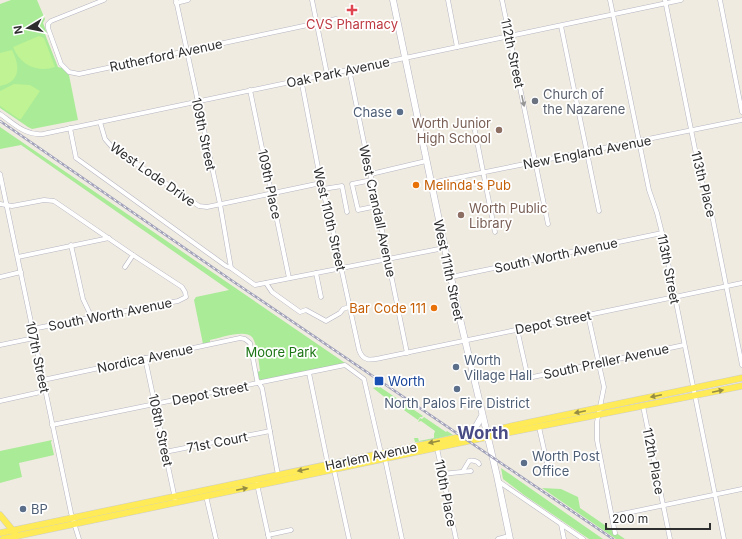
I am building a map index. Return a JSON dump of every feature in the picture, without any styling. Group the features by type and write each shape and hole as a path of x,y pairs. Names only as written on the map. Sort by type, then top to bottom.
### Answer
{"main road":[{"name":"West 111th Street","path":"393,0 464,340 498,481 510,538"},
{"name":"Harlem Avenue","path":"539,424 600,408 742,378"},
{"name":"Harlem Avenue","path":"3,539 14,534 74,520 257,482 334,470 437,448 486,434 598,415 742,386"},
{"path":"472,435 482,416"},
{"name":"Harlem Avenue","path":"175,499 206,496 278,475 472,435 486,434"},
{"path":"0,515 14,534"},
{"name":"Harlem Avenue","path":"0,533 28,536 74,520"},
{"path":"0,521 14,534"}],"street":[{"name":"Rutherford Avenue","path":"104,0 51,21 48,24 48,28 62,64 65,70 73,74 80,74 336,19"},
{"path":"176,1 188,0"},
{"path":"312,0 328,74"},
{"path":"448,0 457,47"},
{"name":"112th Street","path":"502,0 548,224"},
{"name":"113th Street","path":"610,0 649,190 662,233 724,539"},
{"name":"Oak Park Avenue","path":"0,114 28,133 38,134 561,26 666,1 681,0"},
{"path":"720,0 742,112"},
{"name":"109th Street","path":"176,1 220,204 232,268"},
{"name":"113th Place","path":"666,1 701,179 710,205 742,365"},
{"path":"561,26 599,211"},
{"name":"West Crandall Avenue","path":"349,69 407,352"},
{"name":"West 110th Street","path":"301,79 321,183 359,350 363,358"},
{"name":"109th Place","path":"250,90 289,278"},
{"name":"New England Avenue","path":"431,183 536,163 742,120"},
{"name":"West Lode Drive","path":"100,122 105,138 112,147 199,206 207,207 220,204"},
{"path":"70,128 76,158 226,266 232,268 255,285 444,248"},
{"path":"475,131 495,232"},
{"path":"371,174 426,161"},
{"name":"107th Street","path":"0,174 52,425 79,539"},
{"path":"372,180 352,184 358,210 377,206"},
{"path":"220,204 321,183"},
{"path":"323,189 342,186 347,212"},
{"path":"0,204 12,206 38,200 49,200 60,204 134,255 125,267"},
{"name":"South Worth Avenue","path":"451,277 662,233"},
{"path":"18,257 109,238"},
{"path":"71,245 83,299 92,318"},
{"name":"South Worth Avenue","path":"32,329 178,301 186,296 182,287 134,255"},
{"path":"0,277 21,272"},
{"path":"316,273 321,296"},
{"path":"266,283 272,292 300,312 306,310 326,322 342,309 350,309"},
{"name":"Depot Street","path":"363,358 370,360 742,283"},
{"path":"588,316 604,387 598,415 597,440 615,533"},
{"name":"South Preller Avenue","path":"517,329 528,378 684,345"},
{"name":"South Worth Avenue","path":"0,345 34,338"},
{"name":"Nordica Avenue","path":"43,380 240,338 247,339 251,347 257,380 259,383"},
{"name":"108th Street","path":"146,358 175,499"},
{"name":"Depot Street","path":"52,425 345,365 364,379 381,454"},
{"path":"309,373 328,465 334,470 349,539"},
{"path":"259,383 262,388 278,475"},
{"path":"0,401 45,392"},
{"name":"112th Place","path":"643,406 670,539"},
{"path":"539,424 548,472"},
{"name":"71st Court","path":"165,452 270,431"},
{"name":"110th Place","path":"437,448 456,539"},
{"path":"381,454 385,459 402,539"},
{"path":"463,472 469,461 471,460 479,464"},
{"path":"442,474 471,471"},
{"path":"498,481 583,539"},
{"path":"257,482 269,537 291,530"},
{"path":"612,516 742,489"},
{"path":"206,496 216,539"},
{"path":"561,524 564,539"},
{"path":"498,539 510,538"}],"green space":[{"path":"11,0 37,0 45,19 43,23 47,33 45,34 58,67 62,68 69,75 78,120 32,129 0,108 0,4"},
{"path":"39,36 44,38 55,67 42,69 30,66 20,59 16,53 13,47"},
{"path":"12,50 15,56 17,72 12,81 0,86 0,53"},
{"path":"14,84 30,85 40,91 21,119 0,106 0,91"},
{"name":"Moore Park","path":"0,127 351,367 347,365 261,381 257,372 260,371 254,340 249,335 232,335 210,340 210,343 203,344 194,300 196,297 229,290 21,145 0,149"},
{"path":"380,387 423,416 418,420 401,408 397,408 373,388"},
{"path":"424,417 453,435 415,442 414,438 418,438 419,441 434,438 435,431 421,421 418,422 420,418 422,419"},
{"path":"52,440 51,442 54,455 19,463 22,477 0,483 0,451"},
{"path":"501,468 603,539 589,539 524,495 503,479"},
{"path":"542,488 561,489 578,497 580,508 625,539 616,539"}],"railway":[{"path":"0,121 231,280 613,539"}],"place":[{"name":"CVS Pharmacy","path":"352,10"},
{"name":"Church of the Nazarene","path":"535,101"},
{"name":"Chase","path":"400,112"},
{"name":"Worth Junior High School","path":"499,130"},
{"name":"Melinda's Pub","path":"416,185"},
{"name":"Worth Public Library","path":"461,215"},
{"name":"Bar Code 111","path":"434,308"},
{"name":"Worth Village Hall","path":"456,367"},
{"name":"Worth","path":"379,381"},
{"name":"North Palos Fire District","path":"457,389"},
{"name":"Worth Post Office","path":"524,463"},
{"name":"BP","path":"23,509"}],"district":[{"name":"Worth","path":"483,433"}]}
